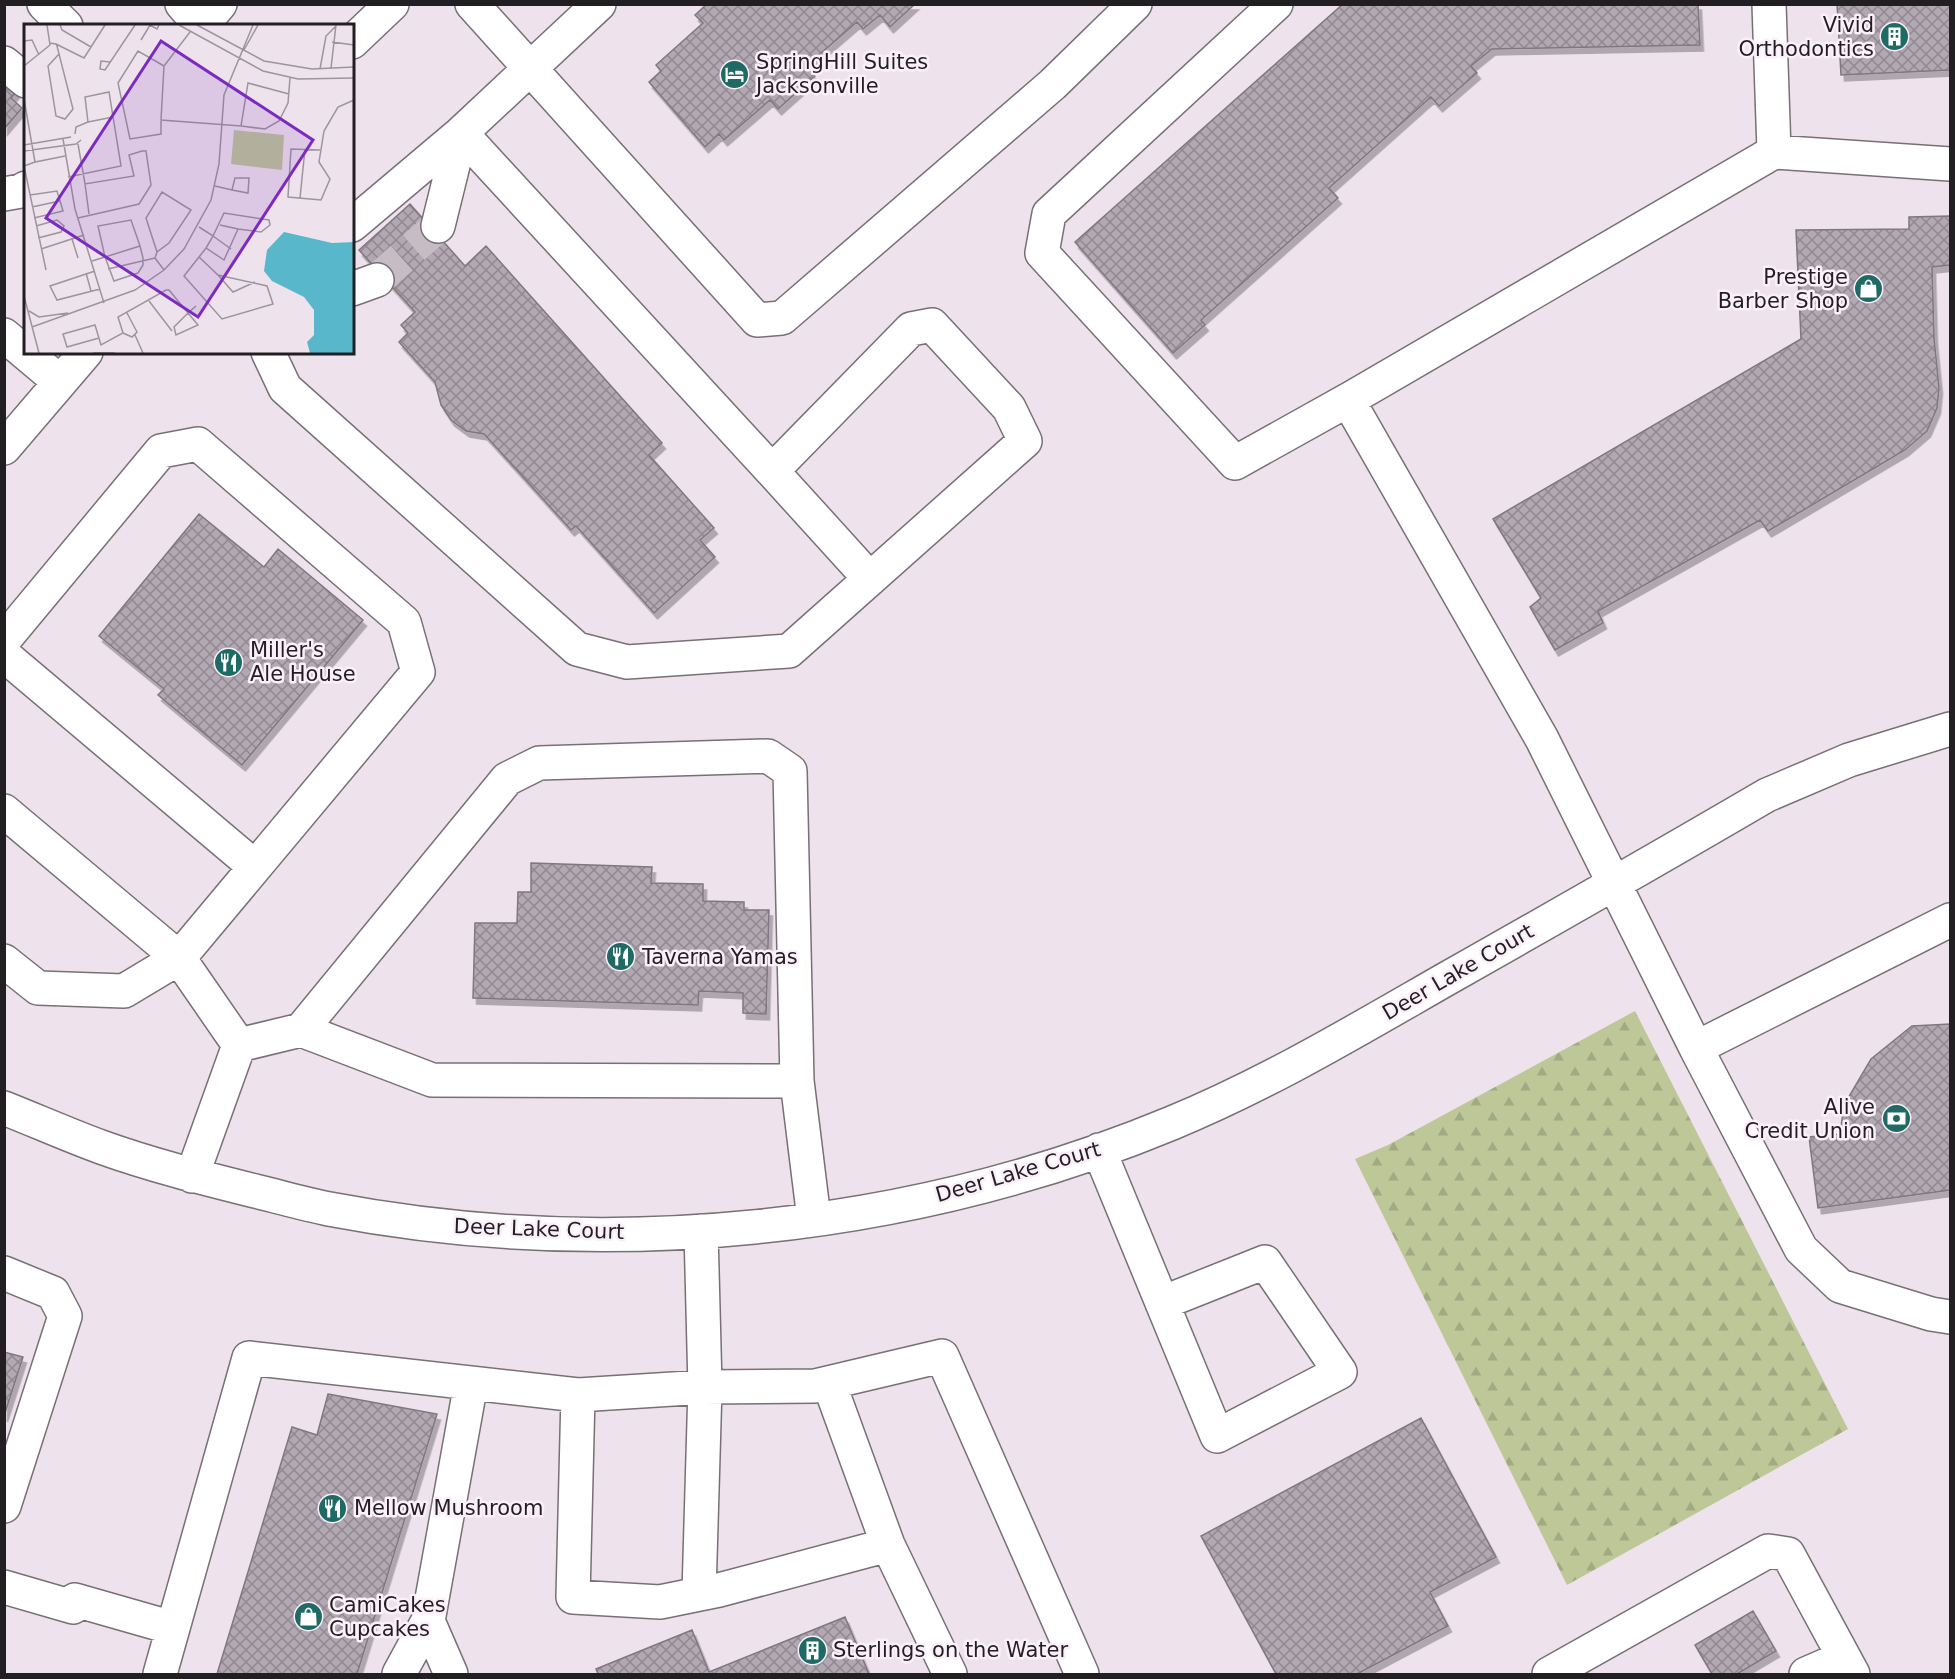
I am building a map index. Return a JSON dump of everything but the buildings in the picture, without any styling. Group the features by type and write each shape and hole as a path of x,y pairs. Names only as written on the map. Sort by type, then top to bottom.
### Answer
{"street":[{"path":"44,4 64,24"},
{"path":"354,40 392,4"},
{"path":"472,4 757,320 782,318 1053,84 1127,7"},
{"path":"354,223 461,133 599,4"},
{"path":"1276,4 1049,214 1042,253 1235,463 1348,400 1774,152 1950,164"},
{"path":"1769,4 1774,152"},
{"path":"4,63 24,79"},
{"path":"438,226 461,133"},
{"path":"461,133 870,579"},
{"path":"4,194 24,189"},
{"path":"269,354 285,388 577,649 627,662 789,651 1025,441 1009,408 932,325 911,329 772,471"},
{"path":"4,335 24,352"},
{"path":"27,354 60,382"},
{"path":"4,448 84,354"},
{"path":"1348,400 1542,739 1696,1048 1801,1249 1840,1286 1931,1314 1950,1317"},
{"path":"4,640 161,451 198,444 404,622 418,672 179,958 124,991 38,988 4,961"},
{"path":"4,655 255,867"},
{"name":"Deer Lake Court","path":"4,1108 101,1147 192,1176 328,1209 456,1227 587,1234 701,1231 846,1215 974,1189 1099,1150 1172,1123 1290,1068 1767,795 1849,760 1950,729"},
{"path":"301,1030 507,779 539,763 768,756 790,771 796,1081 814,1219"},
{"path":"4,811 179,958 239,1045"},
{"path":"1696,1048 1950,920"},
{"path":"239,1045 301,1030 432,1080 796,1081"},
{"path":"192,1176 239,1045"},
{"path":"1099,1150 1162,1303 1217,1436 1340,1372 1265,1262 1162,1303"},
{"path":"699,1593 705,1387 701,1231"},
{"path":"4,1273 53,1293 65,1316 4,1506"},
{"path":"160,1674 249,1358 578,1395 705,1387 815,1386 942,1356 1082,1674"},
{"path":"399,1674 428,1621 471,1383"},
{"path":"829,1383 888,1545 950,1674"},
{"path":"578,1395 573,1597 660,1602 888,1545"},
{"path":"1549,1674 1768,1551 1788,1554 1848,1666 1806,1674"},
{"path":"4,1587 173,1628"},
{"path":"428,1621 451,1674"}],"green space":[{"path":"1635,1011 1848,1429 1567,1585 1355,1159 1388,1145"}],"tunnel":[{"path":"377,280 438,226"}],"place":[{"name":"Vivid Orthodontics","path":"1895,37"},
{"name":"SpringHill Suites Jacksonville","path":"735,74"},
{"name":"Prestige Barber Shop","path":"1869,289"},
{"name":"Miller's Ale House","path":"229,662"},
{"name":"Taverna Yamas","path":"621,957"},
{"name":"Alive Credit Union","path":"1896,1119"},
{"name":"Mellow Mushroom","path":"333,1508"},
{"name":"CamiCakes Cupcakes","path":"308,1617"},
{"name":"Sterlings on the Water","path":"812,1650"}]}
